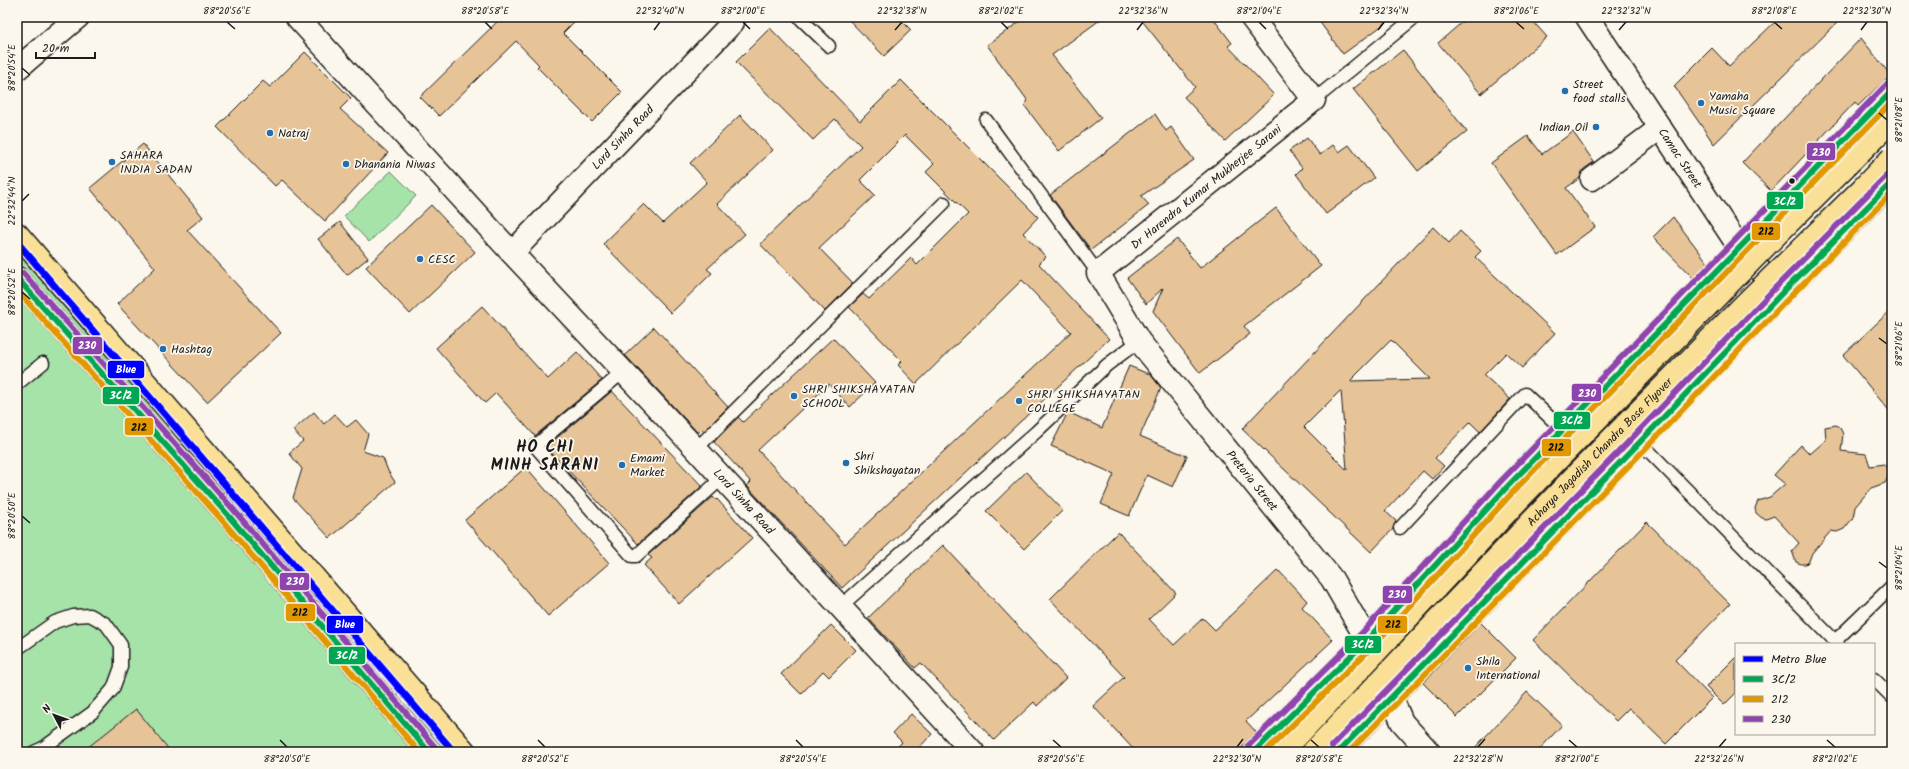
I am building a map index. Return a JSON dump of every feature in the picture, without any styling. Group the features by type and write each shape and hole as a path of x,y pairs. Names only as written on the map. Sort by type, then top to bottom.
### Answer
{"main road":[{"path":"1254,752 1366,640 1563,430 1892,90"},
{"name":"Acharya Jagadish Chandra Bose Flyover","path":"1282,752 1517,501 1780,231 1892,120"},
{"name":"Acharya Jagadish Chandra Bose Flyover","path":"1313,752 1575,476 1748,301 1864,188 1892,158"},
{"path":"1338,752 1640,442 1781,294 1892,182"},
{"path":"17,234 464,752"},
{"path":"17,278 227,514 429,752"}],"street":[{"path":"17,68 78,17"},
{"name":"Lord Sinha Road","path":"297,17 512,253 696,449 973,752"},
{"path":"1251,17 1314,100"},
{"name":"Camac Street","path":"1587,17 1739,247 1781,294"},
{"name":"Lord Sinha Road","path":"512,253 737,20"},
{"name":"Dr Harendra Kumar Mukherjee Sarani","path":"1098,274 1314,100"},
{"path":"1592,179 1660,128"},
{"name":"Pretoria Street","path":"1098,274 1139,341 1332,579 1366,640 1402,722 1428,752"}],"lane":[{"path":"799,17 829,46"},
{"path":"1314,100 1415,17"},
{"path":"986,120 1098,274"},
{"path":"696,449 944,203"},
{"path":"840,607 1036,432 1107,365 1139,341"},
{"path":"17,384 43,362"},
{"path":"623,372 535,446 632,556 636,556 722,478"},
{"path":"1400,528 1525,394 1563,430"},
{"path":"1640,442 1836,643 1892,586"},
{"path":"17,649 55,622 73,616 90,615 106,624 121,645 121,667 113,689 93,712 43,748 34,752"},
{"path":"1875,680 1892,697"}],"green space":[{"path":"391,171 416,196 369,242 344,216"},
{"path":"17,228 224,498 447,752 17,752"}],"building":[{"path":"502,17 579,17 563,33 622,92 592,122 537,67 539,65 516,41 439,116 420,97"},
{"path":"846,17 898,17 911,30 884,56"},
{"path":"1026,17 1104,17 1052,55 1101,118 1059,151 1024,105 1028,101 987,45"},
{"path":"1139,17 1212,17 1232,43 1228,46 1274,95 1225,141 1184,97 1195,87"},
{"path":"1316,17 1394,17 1343,54"},
{"path":"1468,17 1529,17 1547,37 1481,94 1438,43"},
{"path":"1780,17 1843,17 1714,144 1674,86 1712,48 1729,66"},
{"path":"770,28 860,121 901,80 1038,217 1023,233 1046,257 1039,264 1109,339 842,588 747,486 751,482 714,442 738,417 743,422 833,338 875,383 850,407 829,384 758,450 845,544 1071,332 1022,280 916,384 898,365 902,361 849,307 863,294 869,299 911,258 917,265 968,214 926,172 934,164 905,135 860,180 875,195 819,248 853,283 825,311 760,244 861,146 835,119 813,140 736,62"},
{"path":"1861,38 1892,77 1883,82 1858,106 1855,102 1771,191 1742,163"},
{"path":"1403,50 1467,132 1418,171 1353,89"},
{"path":"305,52 351,98 340,109 388,153 325,221 282,180 275,186 217,127 263,81 270,87"},
{"path":"1155,114 1166,131 1171,127 1194,160 1141,196 1149,205 1091,250 1050,195"},
{"path":"740,115 773,150 717,204 745,234 707,269 712,273 671,313 603,244 644,204 663,223 707,182 690,163"},
{"path":"1573,132 1594,162 1584,169 1580,178 1566,188 1595,227 1557,255 1491,163 1528,136 1542,154"},
{"path":"1307,138 1320,155 1333,145 1339,152 1349,145 1374,178 1326,214 1296,174 1302,168 1289,151"},
{"path":"143,144 203,217 187,230 281,333 207,402 117,304 155,268 90,188"},
{"name":"CESC","path":"431,205 475,252 410,314 366,267"},
{"path":"1276,208 1321,266 1244,326 1250,334 1200,373 1153,311 1163,288 1146,304 1127,278 1177,239 1200,268"},
{"path":"1673,217 1708,263 1693,278 1653,237"},
{"path":"340,222 368,258 347,275 318,239"},
{"path":"1433,227 1449,243 1460,231 1481,251 1475,257 1555,333 1522,368 1506,353 1484,375 1510,399 1480,432 1470,422 1435,458 1444,466 1432,479 1423,471 1385,511 1396,521 1393,529 1371,552 1242,429","holes":["1391,340 1430,379 1350,381","1341,390 1347,470 1304,427"]},
{"path":"482,306 548,379 577,352 602,380 535,436 496,393 485,403 436,348"},
{"path":"1892,309 1892,414 1843,355"},
{"path":"654,327 728,407 704,431 702,429 698,433 625,355"},
{"path":"1129,366 1151,375 1161,388 1140,436 1187,456 1173,487 1147,475 1129,516 1101,504 1114,474 1051,446 1068,412 1102,428"},
{"name":"Emami Market","path":"612,391 702,486 638,544 546,447"},
{"path":"314,412 324,424 335,414 347,427 356,420 368,434 363,451 383,458 388,471 395,482 330,538 293,498 302,469 289,453 303,441 293,430"},
{"path":"1836,425 1840,428 1843,434 1841,451 1866,454 1870,466 1884,464 1890,473 1885,483 1871,488 1855,507 1853,518 1844,529 1837,532 1831,531 1812,553 1809,561 1806,564 1801,564 1796,562 1792,551 1799,543 1774,516 1766,519 1762,518 1756,513 1755,508 1758,501 1770,497 1785,484 1774,475 1801,445 1810,454 1826,440 1825,427"},
{"path":"526,467 609,563 548,616 465,520"},
{"path":"1026,472 1063,510 1024,549 986,511"},
{"path":"713,497 716,500 717,499 752,538 679,604 644,565 652,558 648,555"},
{"path":"1647,522 1730,604 1675,660 1712,698 1666,744 1629,708 1616,721 1533,640"},
{"path":"1118,532 1176,593 1149,619 1174,645 1203,618 1215,630 1278,570 1307,601 1302,607 1333,640 1246,721 1256,732 1245,743 1242,752 1136,752 1093,706 1124,677 1050,599"},
{"path":"943,545 1066,678 1037,706 1034,702 994,740 921,663 915,668 868,618"},
{"name":"Shila International","path":"1481,623 1516,658 1457,717 1423,683"},
{"path":"831,625 856,650 829,677 823,671 801,694 781,674"},
{"path":"1735,658 1735,694 1724,705 1706,687"},
{"path":"1527,692 1562,725 1537,752 1471,752"},
{"path":"136,709 171,752 82,752"},
{"path":"911,714 932,734 915,752 893,752 902,742 893,733"}],"metro line":[{"name":"Blue","path":"17,242 454,752"}],"transit line":[{"name":"230","path":"1248,746 1361,634 1500,482 1886,85"},
{"name":"3C/2","path":"1254,752 1367,640 1506,488 1892,91"},
{"name":"212","path":"1265,752 1373,646 1512,493 1892,102"},
{"name":"230","path":"1332,746 1634,436 1775,288 1886,176"},
{"name":"3C/2","path":"1338,752 1640,442 1781,294 1892,182"},
{"name":"212","path":"1349,752 1646,448 1787,300 1892,193"},
{"name":"230","path":"23,273 233,509 435,747"},
{"name":"3C/2","path":"17,278 227,514 429,752"},
{"name":"212","path":"17,290 221,519 419,752"}],"place":[{"name":"Street food stalls","path":"1565,91"},
{"name":"Yamaha Music Square","path":"1701,103"},
{"name":"Indian Oil","path":"1596,127"},
{"name":"Natraj","path":"270,133"},
{"name":"SAHARA INDIA SADAN","path":"112,162"},
{"name":"Dhanania Niwas","path":"346,164"},
{"name":"CESC","path":"420,259"},
{"name":"Hashtag","path":"163,349"},
{"name":"SHRI SHIKSHAYATAN SCHOOL","path":"794,396"},
{"name":"SHRI SHIKSHAYATAN COLLEGE","path":"1019,401"},
{"name":"Shri Shikshayatan","path":"846,463"},
{"name":"Emami Market","path":"622,465"},
{"name":"Shila International","path":"1468,668"}],"district":[{"name":"HO CHI MINH SARANI","path":"545,455"}]}
